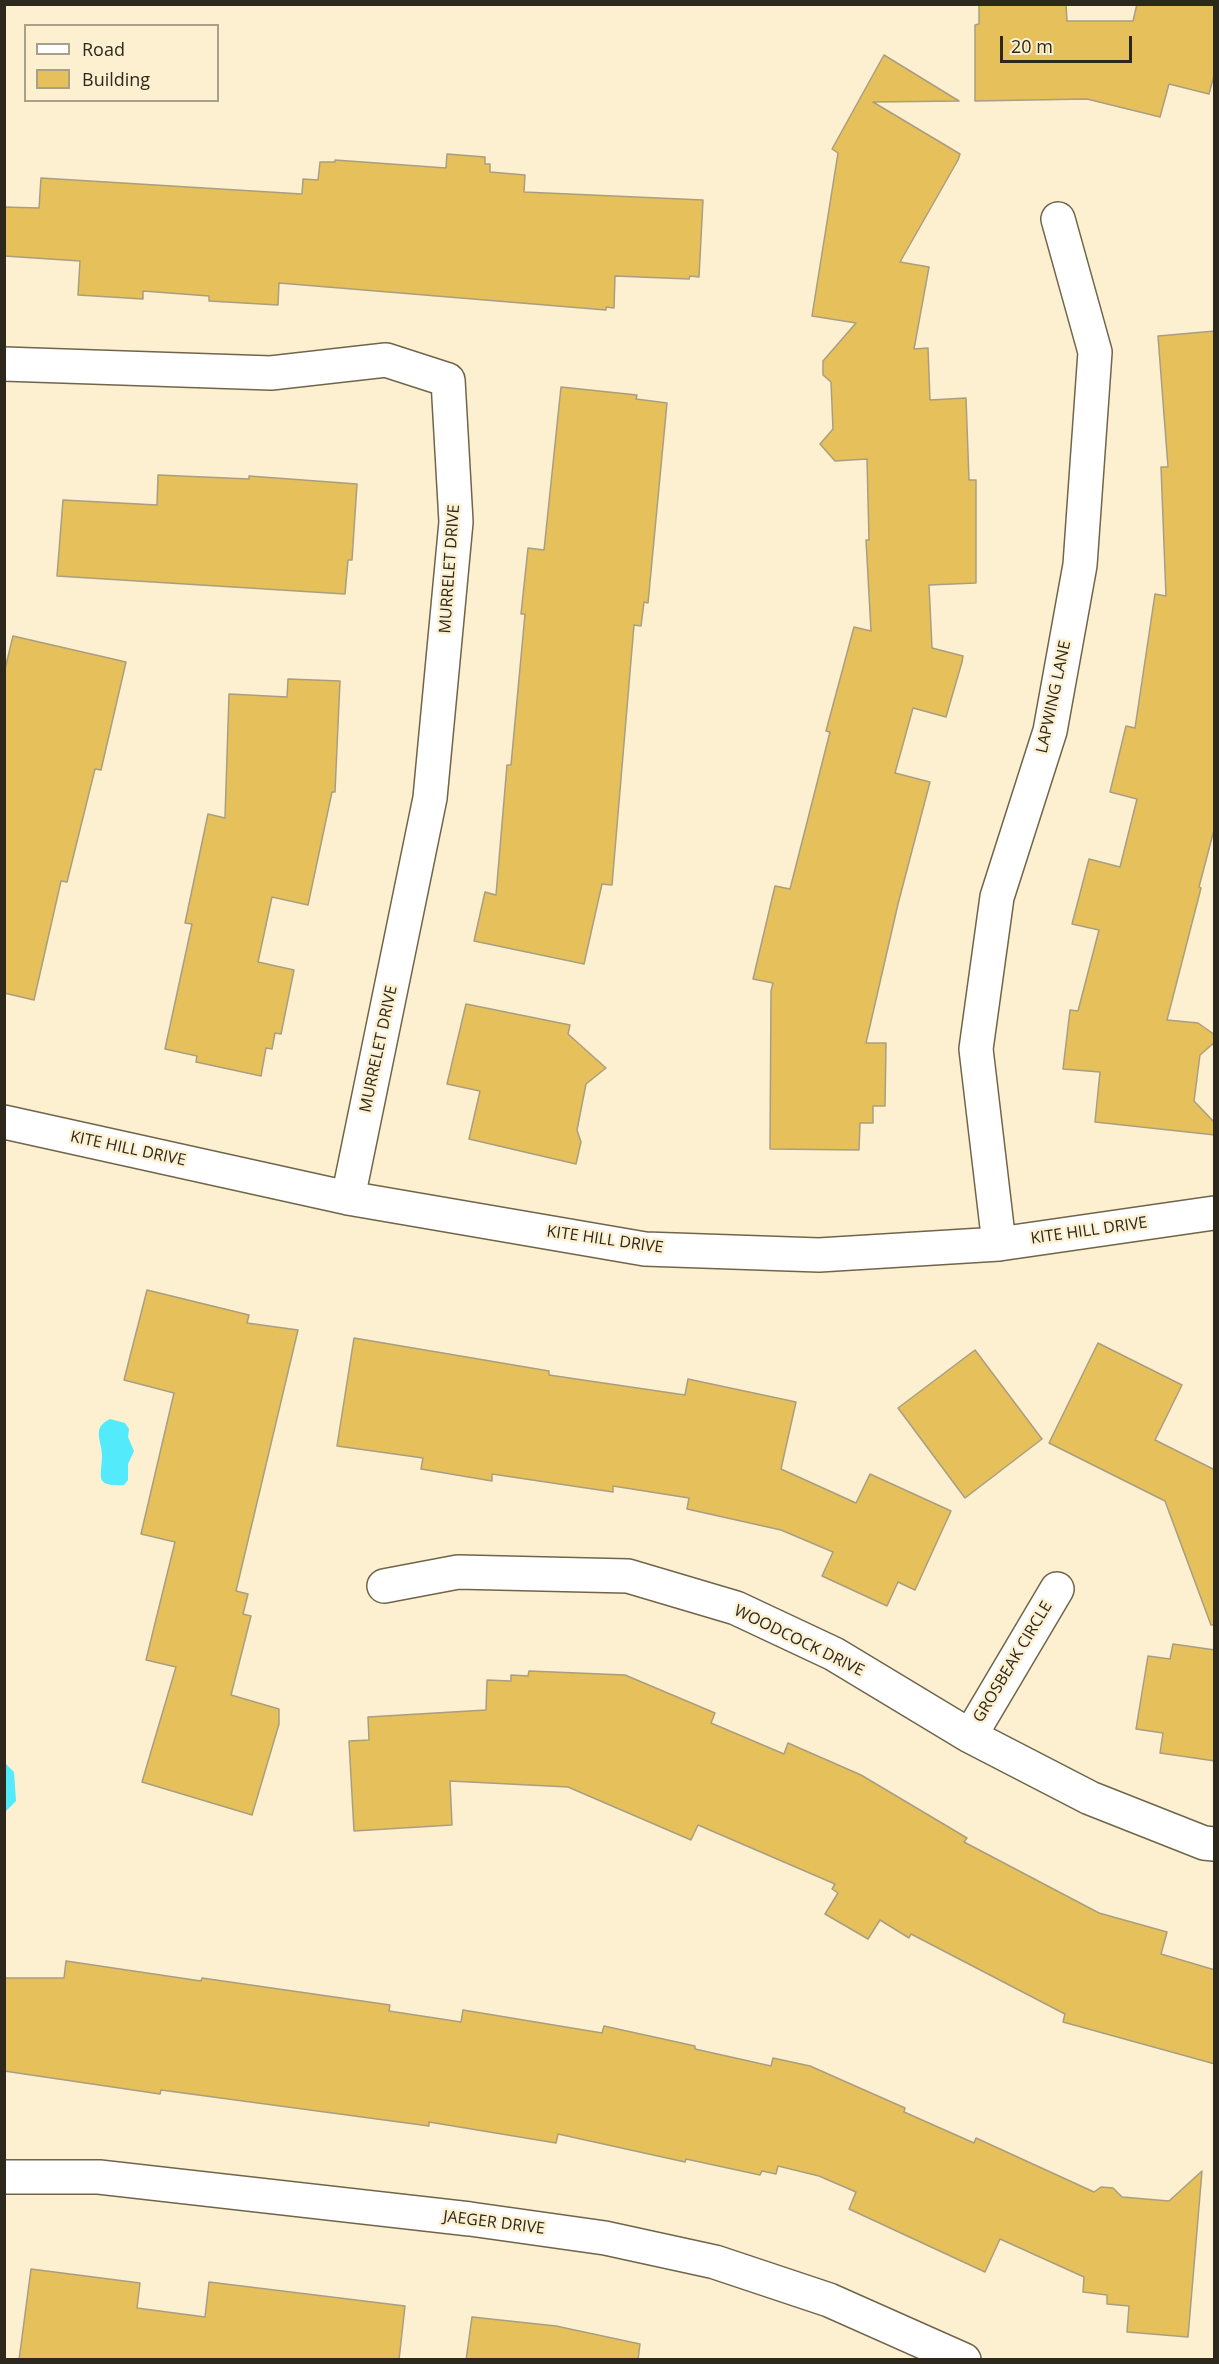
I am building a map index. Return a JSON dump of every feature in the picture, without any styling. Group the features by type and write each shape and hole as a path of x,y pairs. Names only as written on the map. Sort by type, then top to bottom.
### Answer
{"street":[{"name":"LAPWING LANE","path":"999,1244 976,1049 997,897 1050,731 1080,565 1095,352 1058,219"},
{"name":"MURRELET DRIVE","path":"4,364 271,374 386,360 448,380 456,522 430,798 348,1198"},
{"name":"KITE HILL DRIVE","path":"4,1122 348,1198 645,1249 819,1255 999,1244 1215,1213"},
{"name":"WOODCOCK DRIVE","path":"384,1586 458,1572 628,1576 736,1608 834,1654 970,1736 1090,1798 1204,1843 1215,1844"},
{"name":"GROSBEAK CIRCLE","path":"970,1736 1057,1589"},
{"name":"JAEGER DRIVE","path":"4,2177 99,2177 470,2219 605,2238 715,2262 818,2297 964,2360"}],"water":[{"path":"110,1419 125,1423 129,1429 128,1437 134,1451 128,1464 128,1480 124,1485 107,1484 101,1479 102,1456 99,1430"},
{"path":"5,1763 14,1772 16,1801 5,1812"}],"building":[{"path":"979,4 1066,4 1067,21 1133,21 1137,4 1215,4 1215,72 1209,94 1169,84 1160,117 1087,99 975,101 975,25 979,24"},
{"path":"884,55 959,101 873,102 960,154 900,262 929,267 914,349 928,348 930,400 966,398 969,480 976,480 976,583 929,585 932,648 963,656 962,662 946,717 913,708 895,773 930,782 898,904 866,1043 886,1043 885,1106 873,1106 873,1123 860,1123 859,1150 770,1149 771,991 773,983 753,979 775,886 790,889 830,732 826,731 854,627 871,631 866,540 869,540 867,459 835,461 820,444 833,429 831,382 823,375 823,361 856,323 812,316 838,153 832,149"},
{"path":"447,154 485,157 485,164 490,164 490,172 525,175 524,192 703,200 699,277 690,276 689,279 615,276 614,308 606,307 606,310 279,283 278,305 209,301 209,296 143,291 143,299 78,295 80,261 4,256 4,207 39,208 41,178 302,194 303,179 318,180 320,162 335,162 335,160 446,168"},
{"path":"1215,331 1215,826 1167,1020 1198,1023 1215,1035 1215,1042 1200,1055 1194,1101 1215,1123 1215,1135 1095,1122 1100,1072 1063,1069 1070,1010 1078,1011 1099,930 1072,924 1089,859 1120,867 1137,799 1110,792 1126,726 1135,728 1155,594 1166,596 1161,467 1168,467 1158,336"},
{"path":"561,387 637,395 636,399 667,403 648,603 644,602 641,626 634,625 612,885 602,884 584,964 474,941 485,892 496,895 507,765 511,765 525,614 521,614 528,548 544,550"},
{"path":"158,475 249,479 249,476 357,484 352,560 348,560 345,594 57,576 63,500 157,505"},
{"path":"13,636 126,662 101,770 95,769 67,882 61,881 34,1000 4,993 4,673"},
{"path":"288,679 340,681 335,792 332,792 308,905 272,897 258,962 294,970 281,1034 275,1033 272,1049 266,1048 261,1076 196,1062 197,1056 165,1049 192,924 185,923 208,814 225,818 229,694 287,697"},
{"path":"466,1004 570,1025 568,1034 606,1068 586,1084 577,1130 581,1142 576,1164 469,1139 480,1091 447,1084"},
{"path":"147,1290 249,1315 247,1323 298,1330 236,1591 248,1594 243,1614 251,1616 231,1695 279,1709 279,1724 252,1815 142,1782 176,1667 146,1660 175,1542 141,1534 174,1393 124,1380"},
{"path":"354,1338 549,1371 549,1375 685,1395 688,1379 796,1402 781,1469 856,1503 870,1474 951,1511 915,1590 898,1582 887,1606 822,1576 833,1552 781,1530 687,1509 689,1498 613,1486 613,1492 492,1474 492,1481 421,1469 423,1458 337,1446"},
{"path":"1098,1343 1182,1385 1155,1440 1215,1470 1215,1625 1211,1625 1165,1501 1049,1443"},
{"path":"975,1350 1042,1439 965,1498 898,1408"},
{"path":"1173,1644 1215,1650 1215,1761 1160,1753 1163,1733 1136,1729 1148,1656 1170,1659"},
{"path":"529,1671 625,1675 715,1713 711,1723 784,1754 788,1743 861,1775 967,1838 964,1842 1099,1913 1167,1932 1161,1954 1215,1970 1215,2064 1063,2022 1065,2014 911,1934 909,1938 880,1920 868,1939 825,1914 838,1893 832,1889 835,1884 698,1825 691,1840 568,1787 450,1781 452,1825 354,1831 349,1741 369,1740 368,1717 486,1710 487,1680 511,1681 511,1675 528,1676"},
{"path":"66,1961 390,2005 389,2011 461,2022 463,2010 602,2033 604,2026 771,2066 773,2058 810,2066 905,2108 904,2112 974,2143 976,2138 1094,2192 1101,2187 1113,2188 1122,2197 1169,2201 1202,2171 1188,2337 1127,2332 1129,2306 1107,2304 1107,2295 1083,2292 1084,2277 1000,2239 985,2272 849,2209 856,2192 819,2176 778,2166 776,2174 762,2171 760,2175 686,2159 685,2162 558,2134 556,2143 429,2122 429,2126 161,2090 160,2094 4,2071 4,1978 64,1978"},
{"path":"31,2269 140,2283 137,2308 205,2317 209,2282 405,2306 399,2360 19,2360"},
{"path":"472,2317 556,2326 640,2344 638,2360 466,2360"}]}
